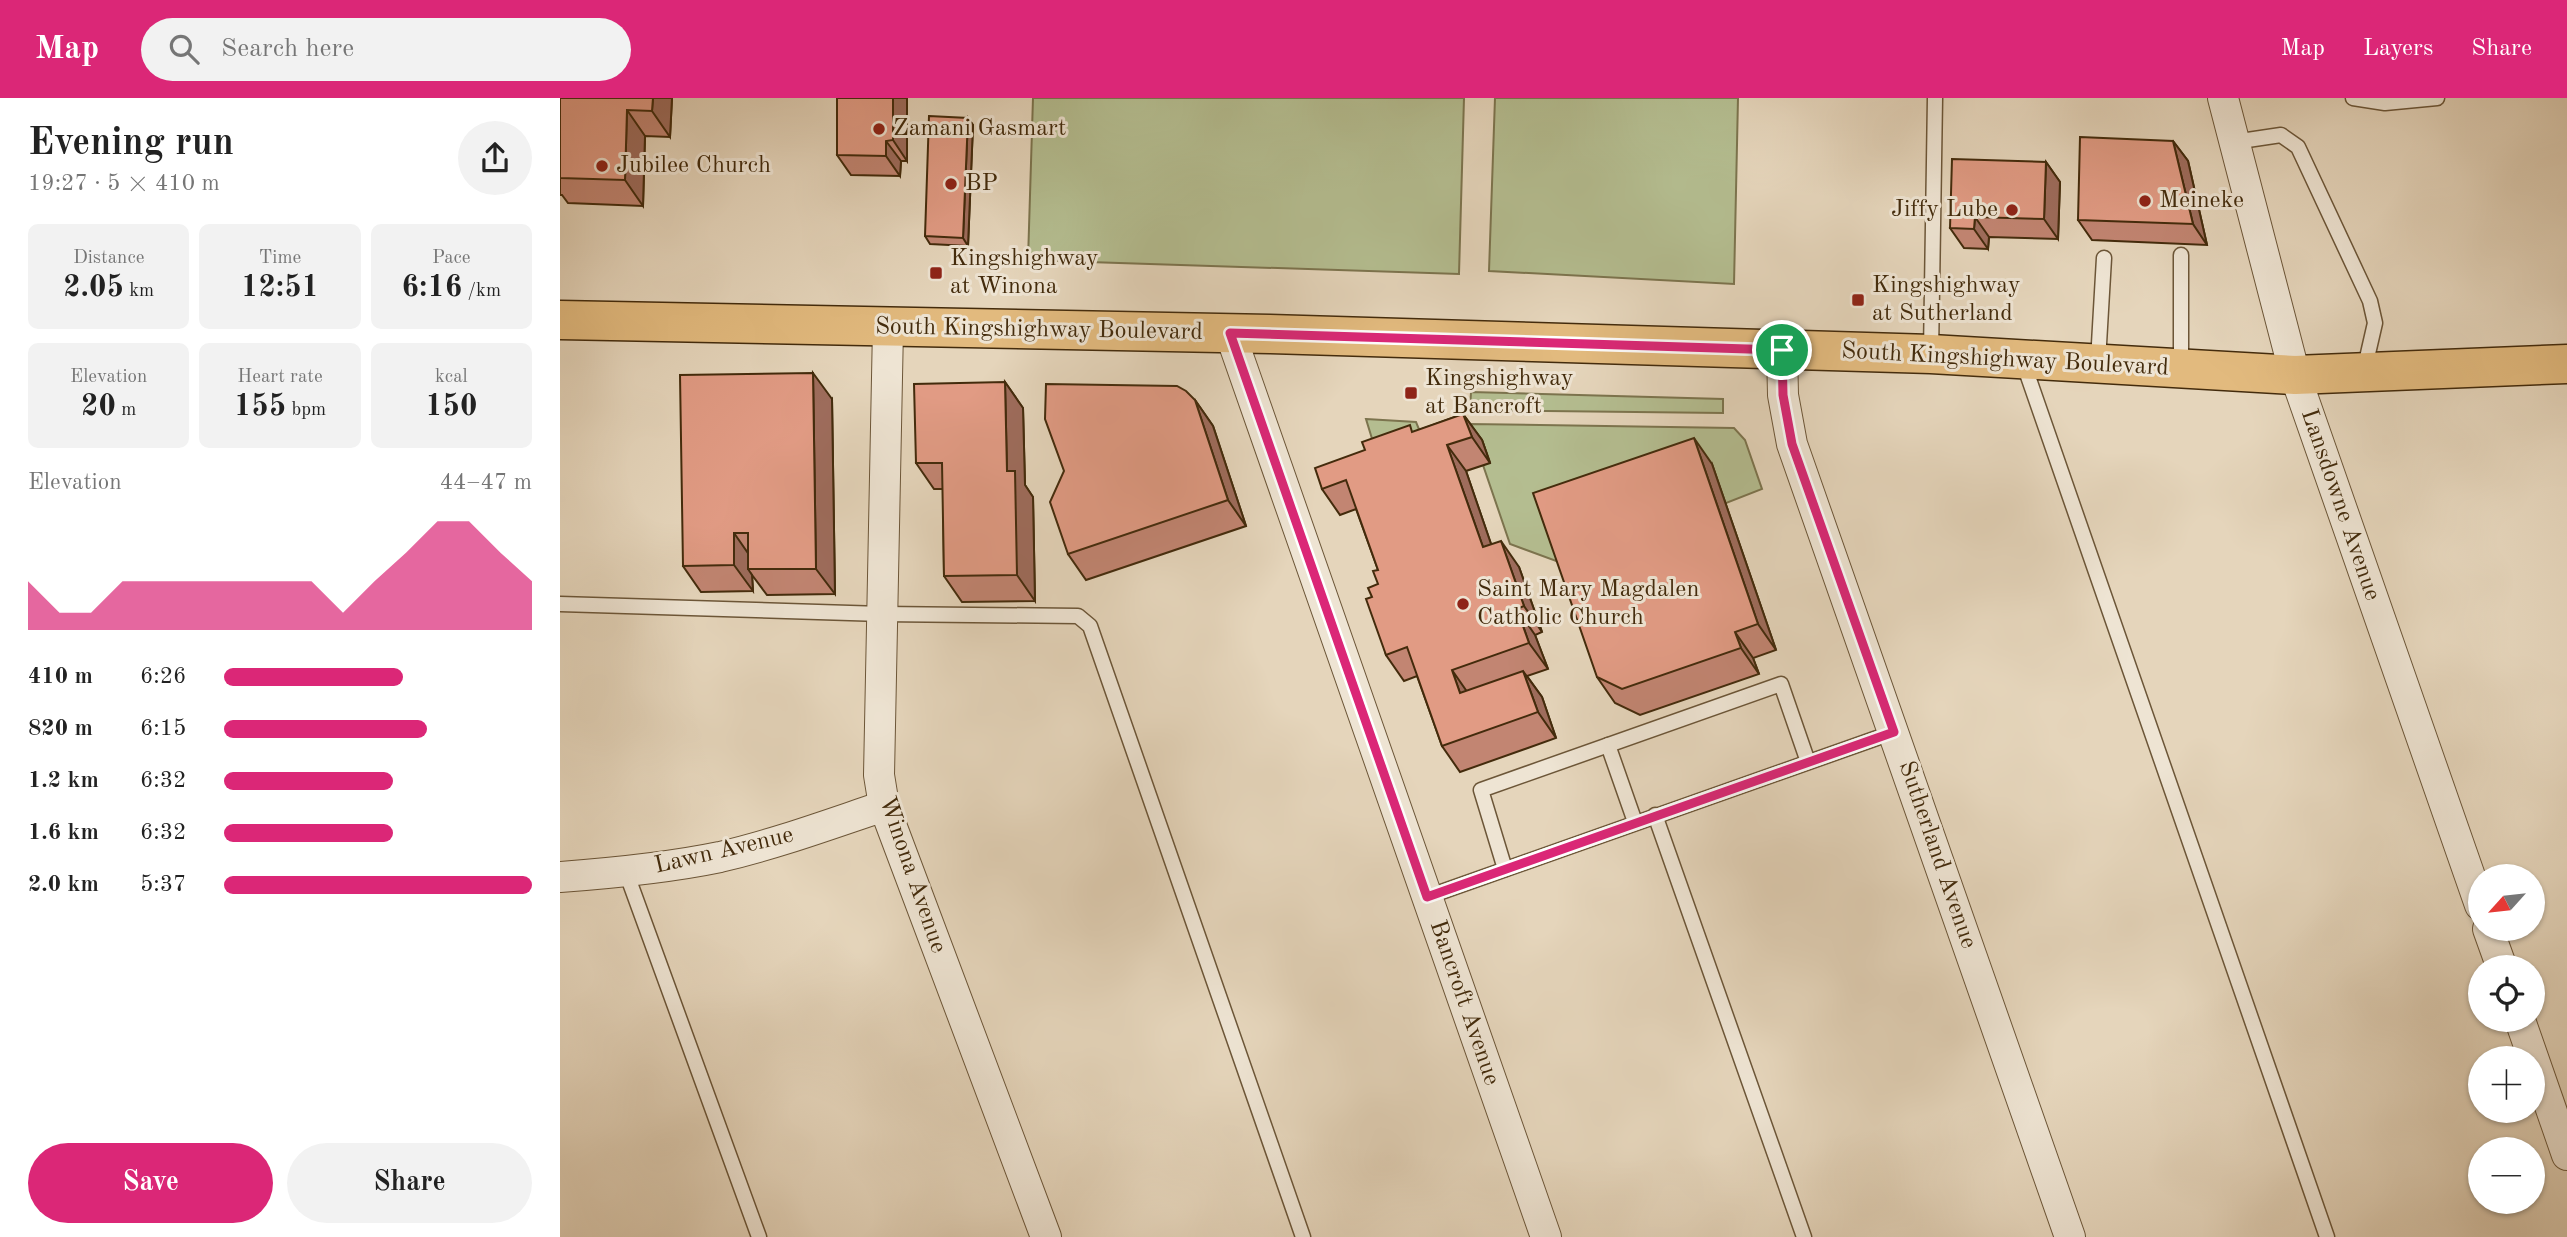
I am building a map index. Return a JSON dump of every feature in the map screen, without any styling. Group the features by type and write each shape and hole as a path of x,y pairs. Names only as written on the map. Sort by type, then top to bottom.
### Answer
{"main road":[{"name":"South Kingshighway Boulevard","path":"560,320 1230,333 2021,357 2295,375 2566,366"}],"street":[{"name":"Lansdowne Avenue","path":"2222,98 2295,375 2468,871"},
{"name":"Winona Avenue","path":"888,328 879,775 884,806 1046,1237"},
{"name":"Bancroft Avenue","path":"1230,333 1546,1237"},
{"name":"Sutherland Avenue","path":"1782,350 1783,395 1792,444 2070,1237"},
{"name":"Lawn Avenue","path":"560,877 626,872 757,847 884,806"},
{"path":"2524,1032 2567,1155"}],"lane":[{"path":"1931,355 1935,98"},
{"path":"2353,98 2385,103 2437,98"},
{"path":"2234,142 2281,135 2298,146 2372,309 2375,323 2364,372"},
{"path":"2181,255 2181,368"},
{"path":"2098,362 2104,258"},
{"path":"2021,357 2328,1237"},
{"path":"560,604 882,614 1078,616 1090,626 1303,1237"},
{"path":"1505,869 1481,790 1608,745 1781,684 1808,762"},
{"path":"1427,897 1894,732"},
{"path":"1608,745 1635,822"},
{"path":"1655,815 1804,1237"},
{"path":"626,872 759,1237"}],"green space":[{"path":"1033,98 1464,98 1459,274 1028,260"},
{"path":"1495,98 1738,98 1734,284 1489,271"},
{"path":"1471,392 1723,399 1723,413 1470,410"},
{"path":"1366,419 1416,422 1423,439 1377,455"},
{"path":"1468,424 1734,428 1745,440 1762,489 1567,565 1510,544 1483,465 1490,462 1482,440"}],"building":[{"path":"560,98 653,98 652,111 627,110 625,180 560,178"},
{"path":"837,98 893,98 893,140 886,141 886,156 837,155"},
{"name":"BP","path":"929,116 968,118 963,238 925,236"},
{"name":"Meineke","path":"2080,137 2173,141 2193,224 2078,220"},
{"path":"1952,159 2046,162 2044,219 1975,217 1974,229 1950,228"},
{"path":"813,373 816,569 748,569 748,533 734,533 734,565 683,566 680,375"},
{"path":"1005,382 1007,471 1015,471 1017,575 944,576 942,463 916,463 914,384"},
{"path":"1046,384 1177,386 1186,391 1195,400 1228,500 1068,554 1050,502 1064,471 1045,419"},
{"name":"Saint Mary Magdalen Catholic Church","path":"1463,414 1472,437 1447,445 1483,547 1501,541 1524,606 1517,609 1529,643 1452,670 1460,693 1523,671 1538,712 1442,746 1407,647 1386,655 1366,599 1372,597 1368,588 1378,584 1373,571 1378,570 1346,480 1322,489 1315,468 1365,450 1362,442 1410,425 1412,432"},
{"path":"1694,438 1758,624 1735,632 1741,648 1622,689 1597,677 1533,493"}],"place":[{"name":"Zamani Gasmart","path":"879,129"},
{"name":"Jubilee Church","path":"602,166"},
{"name":"BP","path":"951,184"},
{"name":"Meineke","path":"2145,201"},
{"name":"Jiffy Lube","path":"2012,210"},
{"name":"Kingshighway at Winona","path":"936,273"},
{"name":"Kingshighway at Sutherland","path":"1858,300"},
{"name":"Kingshighway at Bancroft","path":"1411,393"},
{"name":"Saint Mary Magdalen Catholic Church","path":"1463,604"}],"route":[{"path":"1230,333 1782,350 1783,395 1792,444 1894,732 1427,897 1230,333"}]}
